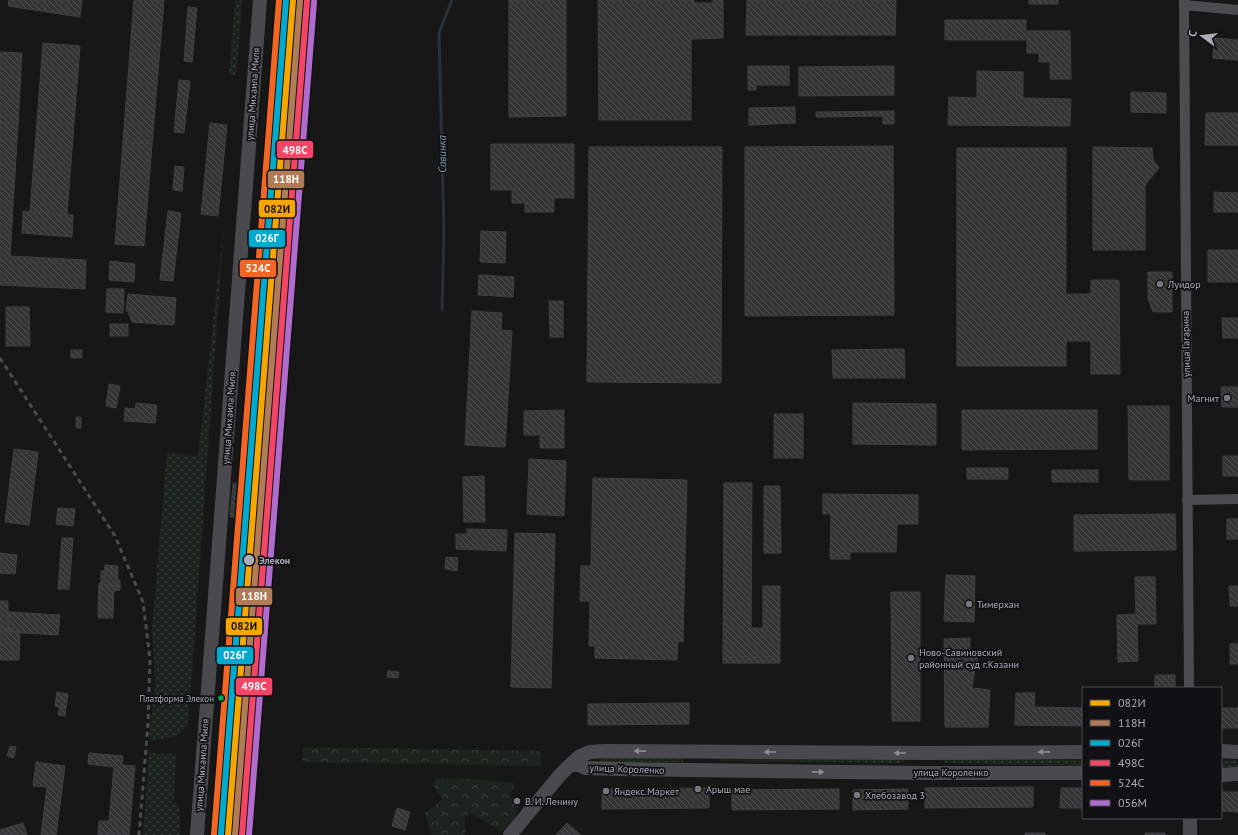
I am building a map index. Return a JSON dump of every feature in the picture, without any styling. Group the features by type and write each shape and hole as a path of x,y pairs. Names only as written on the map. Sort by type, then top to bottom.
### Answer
{"street":[{"name":"улица Михаила Миля","path":"197,835 260,0"},
{"path":"1184,3 1238,10"},
{"name":"улица Гагарина","path":"1184,3 1189,687"},
{"path":"1187,500 1238,499"},
{"name":"улица Короленко","path":"570,765 580,756 590,752 605,751 928,753 1082,752"},
{"path":"1222,751 1238,752"},
{"path":"706,770 707,752"},
{"path":"924,773 928,753"},
{"path":"510,835 570,765"},
{"name":"улица Короленко","path":"570,765 605,769 924,773 1082,773"},
{"path":"1222,775 1238,774"},
{"path":"1190,819 1190,835"}],"green space":[{"path":"235,0 242,0 237,71 234,75 229,75"},
{"path":"224,225 189,714 187,727 177,736 149,741 155,683 152,627 167,453 198,456"},
{"path":"303,747 541,751 541,766 303,762"},
{"path":"149,753 176,754 174,802 179,805 180,835 143,835"},
{"path":"599,757 683,758 683,762 599,762"},
{"path":"720,757 904,759 905,761 903,763 721,761"},
{"path":"945,758 1082,760 1082,766 945,763"},
{"path":"1238,760 1238,769 1222,769 1222,761"},
{"path":"435,779 475,779 514,783 511,795 518,806 514,821 501,831 472,814 465,816 465,835 431,835 425,813 442,798 434,787"}],"building":[{"path":"9,0 82,0 80,17 8,6"},
{"path":"134,0 164,0 152,144 123,142"},
{"path":"509,0 566,0 566,116 509,117"},
{"path":"598,0 694,0 694,3 713,3 713,0 723,0 723,38 691,39 691,120 599,120"},
{"path":"747,0 896,0 895,35 746,35"},
{"path":"1029,0 1058,0 1058,4 1029,4"},
{"path":"188,7 197,8 192,62 184,61"},
{"path":"945,20 1026,20 1026,31 1070,31 1071,79 1050,79 1050,62 1039,62 1039,53 1027,53 1027,40 945,40"},
{"path":"1214,38 1238,40 1238,60 1213,58"},
{"path":"43,43 80,46 67,214 30,212"},
{"path":"0,52 22,53 18,124 0,123"},
{"path":"748,66 789,66 789,85 756,85 756,90 748,90"},
{"path":"894,66 894,95 799,96 799,67"},
{"path":"977,71 1023,72 1023,98 1071,99 1070,126 948,125 949,97 977,98"},
{"path":"179,80 190,81 184,133 174,132"},
{"path":"1131,92 1166,93 1166,113 1131,112"},
{"path":"795,107 795,123 749,125 749,108"},
{"path":"894,111 894,124 883,124 883,116 816,117 816,112"},
{"path":"1206,113 1238,113 1238,145 1205,145"},
{"path":"0,123 18,124 10,256 86,260 85,289 0,285"},
{"path":"210,123 227,125 218,216 201,214"},
{"path":"123,142 152,144 144,246 115,244"},
{"path":"491,144 574,144 574,198 554,198 554,212 525,212 525,203 512,203 512,190 491,190"},
{"path":"893,146 894,315 745,316 745,147"},
{"path":"589,147 722,147 721,383 587,382"},
{"path":"1093,147 1152,148 1153,160 1159,168 1145,185 1145,250 1093,250"},
{"path":"957,148 1066,148 1066,294 1091,294 1091,280 1119,280 1120,374 1091,374 1091,341 1066,341 1066,366 957,366"},
{"path":"175,166 184,167 182,191 173,190"},
{"path":"1214,192 1238,193 1238,212 1214,212"},
{"path":"23,211 73,215 72,237 22,233"},
{"path":"168,211 181,213 173,281 160,280"},
{"path":"481,231 506,232 505,263 480,262"},
{"path":"1208,250 1238,250 1238,282 1208,282"},
{"path":"110,261 135,264 134,282 109,280"},
{"path":"1148,272 1172,272 1172,312 1153,312 1148,299"},
{"path":"479,275 514,277 513,297 478,295"},
{"path":"107,289 124,289 123,313 106,312"},
{"path":"128,294 176,298 174,325 132,322 128,311 126,311"},
{"path":"549,301 563,301 563,337 550,337"},
{"path":"6,307 29,307 30,346 6,346"},
{"path":"472,311 502,313 501,330 512,331 505,447 465,445"},
{"path":"1222,318 1238,318 1238,338 1223,338"},
{"path":"110,324 128,324 128,336 110,336"},
{"path":"904,349 905,378 833,378 832,350"},
{"path":"71,350 82,350 82,358 71,358"},
{"path":"109,384 120,386 116,408 106,406"},
{"path":"1221,387 1238,387 1238,407 1222,407"},
{"path":"136,403 157,405 155,423 124,421 125,408 135,409"},
{"path":"853,403 936,404 936,445 853,444"},
{"path":"1128,406 1169,406 1169,480 1129,480"},
{"path":"564,410 564,448 540,448 540,435 524,435 524,411"},
{"path":"962,410 1097,410 1097,449 962,450"},
{"path":"774,414 803,414 803,458 774,458"},
{"path":"76,417 81,417 81,428 76,428"},
{"path":"14,449 38,452 29,525 5,522"},
{"path":"1223,456 1238,456 1238,476 1223,476"},
{"path":"529,459 566,461 564,516 527,514"},
{"path":"967,468 1008,468 1008,479 967,479"},
{"path":"1052,470 1098,470 1098,482 1052,482"},
{"path":"484,476 485,522 464,522 463,477"},
{"path":"593,478 687,480 683,642 678,641 677,660 595,658 595,646 589,646 590,601 580,601 581,566 591,566"},
{"path":"233,483 242,484 239,518 230,517"},
{"path":"724,483 752,483 751,628 763,628 763,586 780,586 780,663 723,663"},
{"path":"764,486 780,486 781,553 764,553"},
{"path":"823,494 918,495 918,524 897,524 896,552 850,552 850,559 830,559 831,514 823,514"},
{"path":"58,508 75,509 73,526 56,524"},
{"path":"1175,514 1176,550 1074,551 1074,515"},
{"path":"1227,519 1238,519 1238,539 1227,539"},
{"path":"467,529 507,530 506,551 456,549 456,534 467,534"},
{"path":"515,533 555,534 551,688 511,687"},
{"path":"62,538 73,538 69,589 58,589"},
{"path":"0,553 17,555 15,574 0,573"},
{"path":"446,557 458,558 457,571 445,569"},
{"path":"105,565 118,566 117,586 104,585"},
{"path":"101,571 116,571 116,580 120,580 120,590 113,591 113,618 98,618 99,590 101,590"},
{"path":"946,575 975,576 974,622 944,621"},
{"path":"1135,577 1155,577 1156,624 1137,624 1138,661 1118,662 1117,615 1136,614"},
{"path":"99,583 114,586 113,611 98,610"},
{"path":"1229,586 1238,586 1238,606 1230,606"},
{"path":"891,592 920,592 920,721 892,721"},
{"path":"0,601 8,601 8,632 0,631"},
{"path":"8,612 60,615 58,635 8,632"},
{"path":"0,631 20,632 19,660 0,660"},
{"path":"970,638 970,657 977,657 977,668 975,668 972,688 990,690 988,727 945,727 944,639"},
{"path":"1230,644 1238,644 1238,664 1230,664"},
{"path":"388,671 399,672 398,678 387,677"},
{"path":"1155,675 1175,675 1175,687 1155,687"},
{"path":"57,692 68,694 66,708 55,706"},
{"path":"1016,693 1035,693 1034,707 1082,708 1082,726 1015,725"},
{"path":"689,703 689,724 588,725 588,704"},
{"path":"60,707 66,708 65,716 58,715"},
{"path":"1222,708 1238,708 1238,728 1222,728"},
{"path":"10,746 16,747 14,758 7,756"},
{"path":"89,753 123,756 122,765 135,766 129,835 98,835 99,821 109,821 114,767 88,764"},
{"path":"36,762 65,766 56,835 41,835 47,787 33,786"},
{"path":"1033,787 1033,807 925,808 925,788"},
{"path":"709,788 709,808 602,809 602,789"},
{"path":"1061,788 1082,788 1082,808 1060,808"},
{"path":"839,789 839,809 732,810 732,790"},
{"path":"908,789 908,809 853,810 853,790"},
{"path":"1222,792 1238,792 1238,812 1222,811"},
{"path":"397,808 410,812 405,830 392,826"},
{"path":"23,823 27,835 0,835 0,830"},
{"path":"567,823 581,835 556,835"},
{"path":"1025,833 1045,833 1045,835 1025,835"},
{"path":"1145,833 1165,833 1165,835 1145,835"}],"waterway":[{"name":"Савинка","path":"442,310 444,232 439,33 452,0"}],"railway":[{"path":"0,358 115,536 143,602 150,659 148,724 139,835"}],"transit line":[{"name":"524С","path":"214,834 279,0"},
{"name":"026Г","path":"221,834 286,0"},
{"name":"082И","path":"228,835 293,0"},
{"name":"118Н","path":"235,835 300,1"},
{"name":"498С","path":"242,835 307,1"},
{"name":"056М","path":"249,835 314,2"}],"place":[{"name":"Луидор","path":"1160,284"},
{"name":"Магнит","path":"1227,398"},
{"name":"Элекон","path":"249,560"},
{"name":"Тимерхан","path":"969,604"},
{"name":"Ново-Савиновский районный суд г.Казани","path":"911,658"},
{"name":"Платформа Элекон","path":"221,698"},
{"name":"Арыш мае","path":"698,789"},
{"name":"Яндекс.Маркет","path":"606,791"},
{"name":"Хлебозавод 3","path":"857,795"},
{"name":"В. И. Ленину","path":"517,801"}]}
